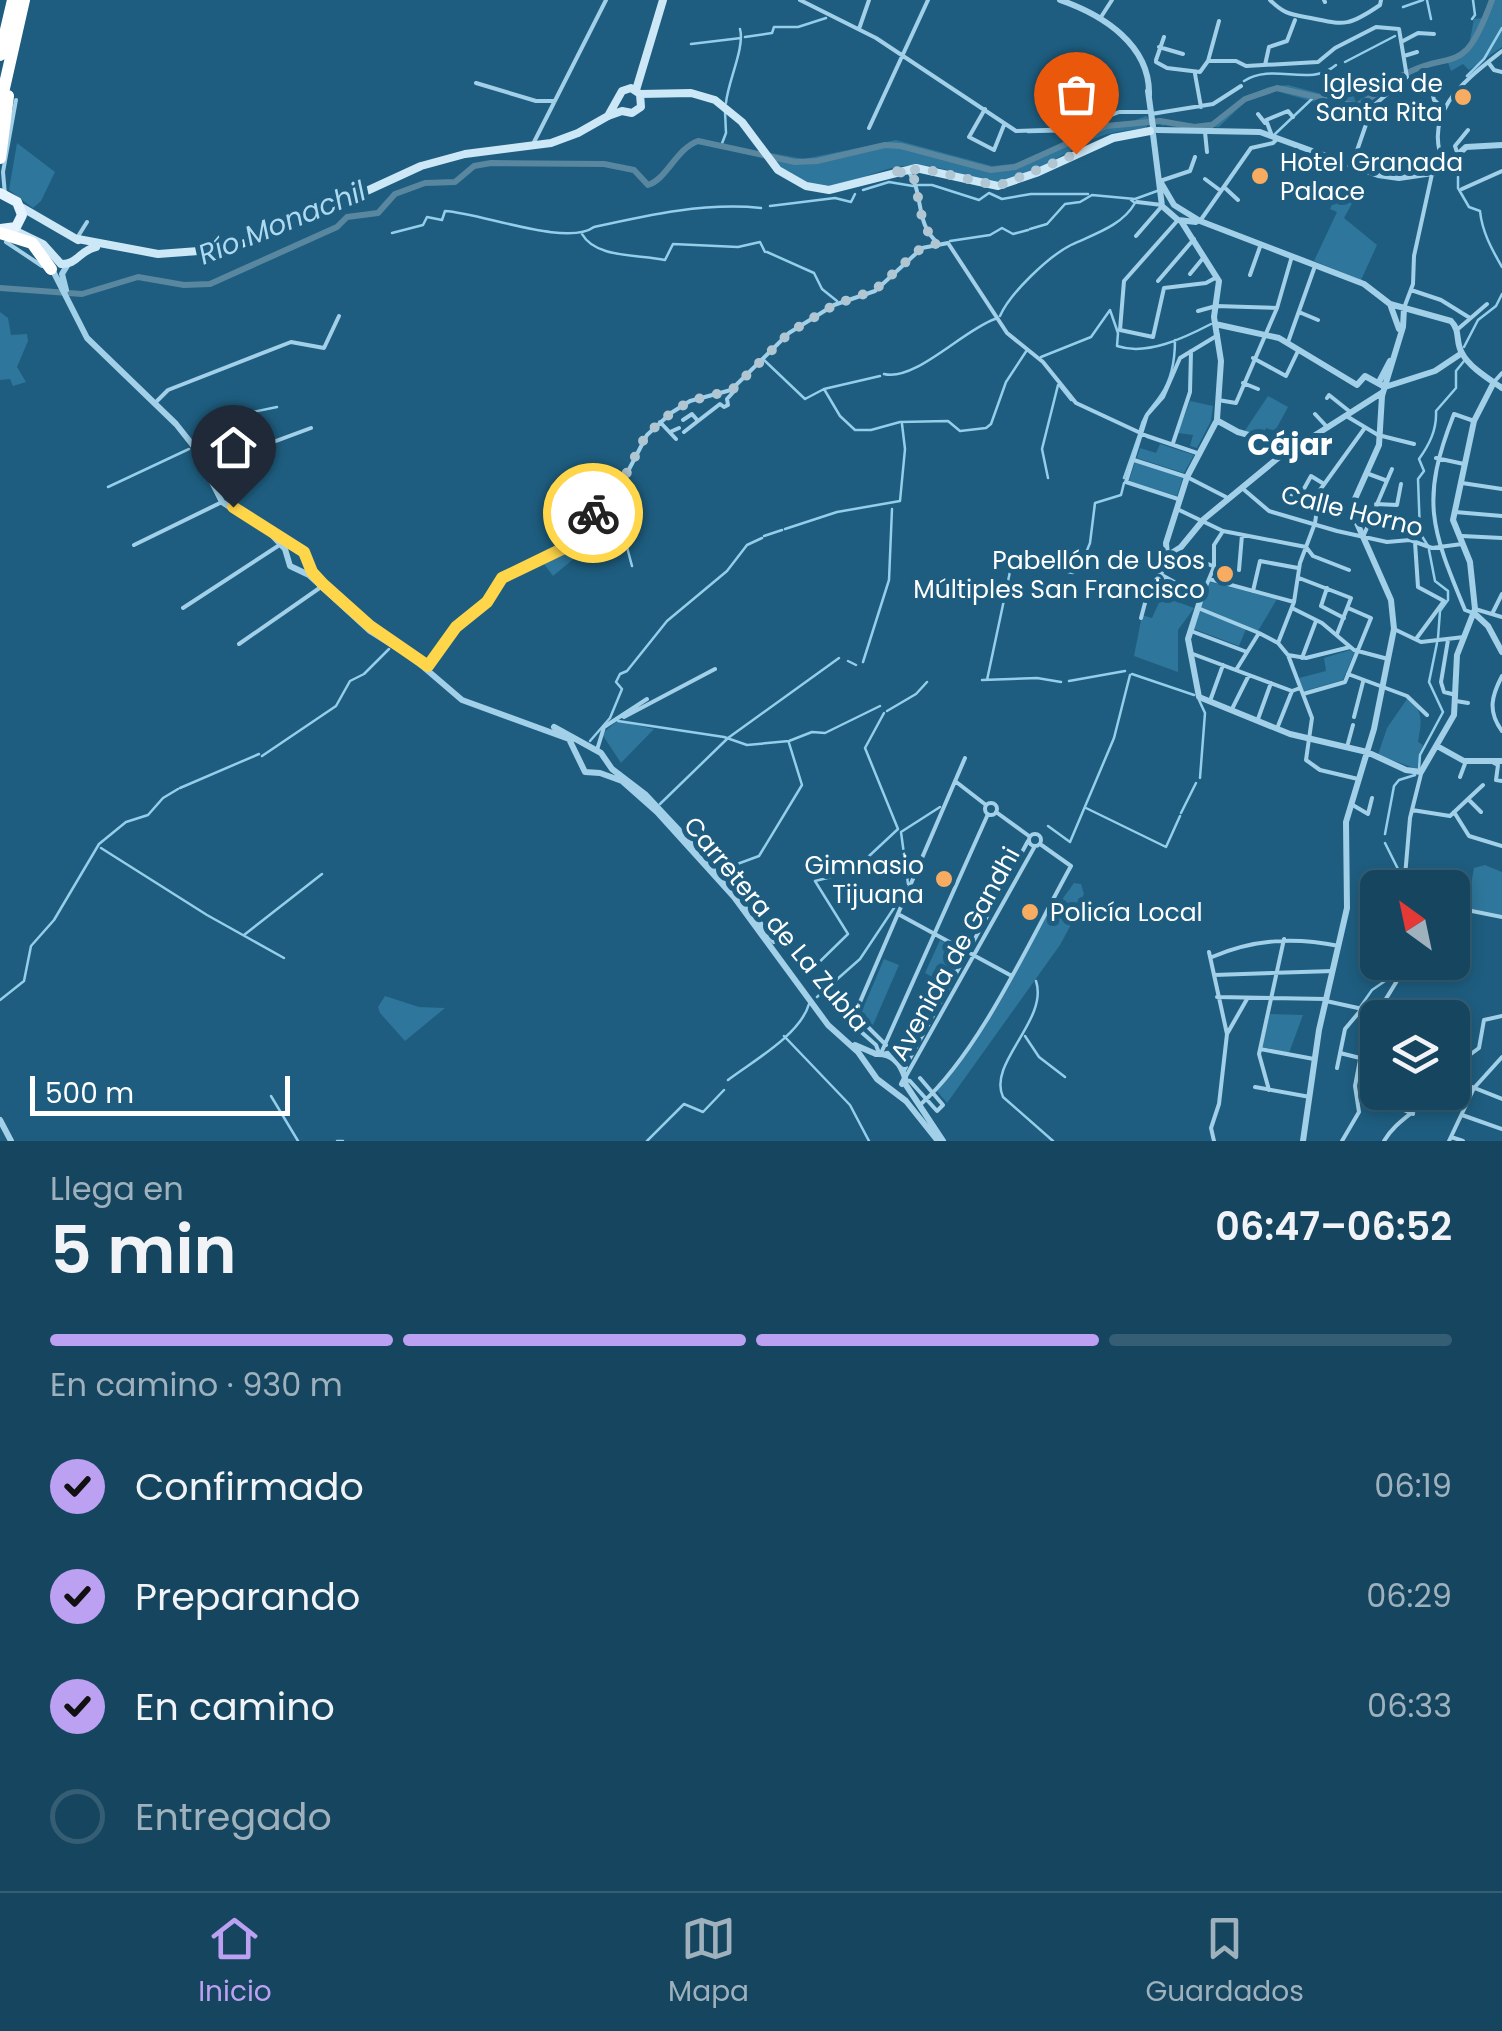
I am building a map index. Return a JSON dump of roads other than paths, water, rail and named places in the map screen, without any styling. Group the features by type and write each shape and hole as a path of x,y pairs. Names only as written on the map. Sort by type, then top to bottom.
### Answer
{"highway":[{"path":"0,36 13,0"},
{"path":"0,106 5,53 24,0"},
{"path":"0,158 6,22"},
{"path":"4,233 38,247 53,265"}],"main road":[{"path":"619,107 636,112 637,78 663,0"},
{"path":"619,107 618,94 691,93 714,100 736,114 770,160 796,182 829,190 855,186 890,172 924,169 998,186 1153,124"},
{"path":"2,194 74,235 106,246 173,254 226,250 286,229 421,166 465,154 532,146 578,133 619,107"},
{"path":"4,233 21,220 21,207"},
{"path":"4,233 49,250"},
{"path":"74,235 52,239 49,250 53,265 68,264 80,254 106,246"},
{"path":"74,235 80,254"}],"street":[{"path":"532,146 606,0"},
{"path":"800,0 902,54 1016,131 1076,129 1119,112 1153,124 1247,130 1389,177 1432,174 1445,167 1457,152 1475,146 1501,148"},
{"path":"859,29 869,0"},
{"path":"869,128 928,0"},
{"path":"1060,0 1084,4 1130,44 1147,65 1162,205 1136,236"},
{"path":"1100,20 1112,0"},
{"path":"1270,0 1287,15 1332,24 1355,21 1380,5 1380,0"},
{"path":"1265,65 1269,47 1286,41 1295,20"},
{"path":"1195,74 1208,61 1218,21"},
{"path":"1208,61 1265,65 1318,62 1334,48 1376,27 1399,29 1407,75 1372,107 1352,165"},
{"path":"1403,41 1418,33 1434,34"},
{"path":"1147,65 1164,37"},
{"path":"1159,46 1183,54"},
{"path":"1404,56 1417,52"},
{"path":"1445,167 1437,132 1444,109 1464,79 1502,52"},
{"path":"1488,62 1492,69 1502,72"},
{"path":"1147,65 1195,74"},
{"path":"1195,74 1200,107"},
{"path":"476,83 536,102 555,101"},
{"path":"1153,124 1200,107 1241,86"},
{"path":"1431,87 1434,100 1444,109"},
{"path":"2,194 16,100"},
{"path":"985,109 969,137 972,141 994,150 1004,125"},
{"path":"1265,123 1288,111 1292,118"},
{"path":"1258,114 1275,137"},
{"path":"1205,130 1207,152"},
{"path":"1457,152 1455,146 1468,130"},
{"path":"1200,222 1251,148 1273,143 1275,137"},
{"path":"1160,181 1190,171 1195,156"},
{"path":"1462,188 1502,171"},
{"path":"890,172 910,172 918,188 922,222 938,243"},
{"path":"1398,318 1411,290 1432,174"},
{"path":"1205,180 1238,200"},
{"path":"1140,618 1149,588 1160,576 1167,556 1165,546 1187,477 1217,421 1218,400 1216,306 1220,287 1160,181"},
{"path":"1137,202 1171,202"},
{"path":"1162,205 1181,218 1364,284 1390,304 1452,321 1458,329 1462,354 1502,388"},
{"path":"1181,218 1124,282 1120,330 1153,336 1164,288 1206,283 1217,277"},
{"path":"74,235 87,222"},
{"path":"1158,280 1194,239"},
{"path":"428,666 456,627 487,602 502,578 562,549 578,527 614,498 630,461 660,422 684,404 735,388 789,333 834,305 875,290 919,250 938,243 946,242 1004,329 1043,362 1068,396 1142,434 1200,454"},
{"path":"1250,274 1261,244"},
{"path":"1218,400 1236,403 1276,308 1292,256"},
{"path":"1190,274 1204,257"},
{"path":"68,264 62,274 64,292 88,334 191,436 228,503 304,552 316,577 370,626 428,666 464,697 562,730 594,750"},
{"path":"53,265 87,338 187,438 222,502 266,530 281,544 290,566 299,569 370,631 409,655 462,700 559,733 572,742 581,758 594,750 604,727 714,670"},
{"path":"1288,342 1316,265"},
{"path":"1411,290 1440,300 1470,318"},
{"path":"1390,304 1398,318 1400,336"},
{"path":"1458,329 1487,304"},
{"path":"1198,311 1216,306 1276,308"},
{"path":"1303,1141 1326,1000 1347,908 1344,844 1351,804 1383,688 1394,629 1387,590 1358,536 1354,500 1376,454 1382,387 1403,327 1404,308"},
{"path":"1299,312 1318,320"},
{"path":"157,401 168,390 291,342 324,348 339,316"},
{"path":"1216,324 1288,342 1357,386 1364,376 1382,387"},
{"path":"1180,500 1126,482 1147,416 1163,397 1180,358 1218,335"},
{"path":"1253,358 1286,376 1300,348"},
{"path":"1172,444 1190,392 1191,351"},
{"path":"1167,556 1241,487 1290,448 1350,416 1382,387 1435,371 1462,354"},
{"path":"1405,870 1421,772 1454,715 1456,656 1474,611 1472,572 1454,512 1474,421 1502,373"},
{"path":"1243,383 1258,389"},
{"path":"670,432 682,430 720,404 724,408 735,388"},
{"path":"1327,398 1329,395 1364,429 1414,444"},
{"path":"684,404 698,421"},
{"path":"1316,414 1328,428"},
{"path":"1474,421 1454,414 1436,458 1433,519 1466,610 1494,612 1502,617"},
{"path":"683,420 690,416"},
{"path":"1217,421 1238,432 1290,448"},
{"path":"660,422 676,438"},
{"path":"208,466 312,428"},
{"path":"1278,643 1293,605 1299,568 1324,484 1364,429"},
{"path":"1436,458 1464,464"},
{"path":"1134,460 1187,477 1230,499"},
{"path":"1358,536 1392,470"},
{"path":"1365,473 1385,480"},
{"path":"1300,496 1311,476 1324,484"},
{"path":"1460,482 1502,489"},
{"path":"1376,504 1397,505 1401,484"},
{"name":"Calle Horno","path":"1241,487 1269,511 1387,542 1415,542 1428,548 1460,540 1502,538"},
{"path":"1286,493 1319,497"},
{"path":"134,544 222,502"},
{"path":"1177,508 1223,531 1306,547 1313,556 1349,570"},
{"path":"1454,512 1502,516"},
{"path":"1223,531 1214,544 1214,567 1191,630 1190,653 1199,697 1308,738 1367,752 1421,772"},
{"path":"1239,570 1242,536"},
{"path":"1415,542 1418,587 1444,601 1416,640"},
{"path":"183,608 281,544"},
{"path":"288,557 296,549"},
{"path":"1176,551 1214,567"},
{"path":"1253,590 1260,560 1299,568"},
{"path":"299,569 307,561"},
{"path":"1160,576 1201,598"},
{"path":"1299,578 1350,597 1337,636"},
{"path":"1209,580 1293,605 1350,647 1388,659"},
{"path":"239,644 321,587"},
{"path":"1328,587 1321,606 1344,618"},
{"path":"1494,612 1502,594"},
{"path":"1198,608 1278,643 1288,655 1312,718 1305,757 1314,767 1358,778"},
{"path":"1190,653 1292,691 1345,682 1371,618 1348,608"},
{"path":"1474,611 1488,626 1502,661"},
{"path":"1302,658 1316,620"},
{"path":"1394,629 1416,640 1464,638"},
{"path":"1191,630 1247,652"},
{"path":"1236,670 1259,632"},
{"path":"1448,640 1441,682 1444,692 1468,704"},
{"path":"1288,655 1302,658 1350,647"},
{"path":"1210,701 1223,665"},
{"path":"1348,674 1407,696 1427,715"},
{"path":"1232,709 1249,675"},
{"path":"1501,728 1493,717 1491,695 1502,676"},
{"path":"1354,717 1362,682"},
{"path":"1258,719 1271,683"},
{"path":"1278,726 1292,691"},
{"path":"624,718 646,698"},
{"path":"1348,747 1354,725"},
{"path":"1437,746 1466,761 1502,761"},
{"name":"Carretera de La Zubia","path":"594,750 646,795 723,877 840,1031 859,1048 883,1050 904,1078"},
{"name":"Carretera de La Zubia","path":"581,758 586,772 622,781 640,795 718,878 823,1018 890,1087"},
{"path":"941,1141 904,1078 904,1061 896,1052 876,1046 852,1024 965,758"},
{"path":"1460,777 1466,761"},
{"path":"1492,761 1498,766 1496,780 1502,782"},
{"path":"600,773 606,763"},
{"path":"872,1069 988,814 986,805 955,782"},
{"path":"1412,810 1443,817 1482,786"},
{"path":"1351,804 1368,814 1372,798"},
{"path":"1468,799 1481,812"},
{"path":"918,1106 933,1093 987,1018 1071,866 996,812 994,804 986,805"},
{"path":"988,814 996,812"},
{"path":"1454,812 1469,836 1502,844"},
{"path":"1029,838 1038,835 1037,845"},
{"name":"Avenida de Gandhi","path":"904,1061 911,1056 1029,838"},
{"name":"Avenida de Gandhi","path":"904,1078 1037,845"},
{"path":"1470,911 1502,918"},
{"path":"898,914 1010,975"},
{"path":"1214,1141 1211,1128 1219,1104 1227,1034 1211,956 1284,940 1339,947"},
{"path":"1269,1090 1260,1049 1284,940"},
{"path":"1214,975 1333,971"},
{"path":"1218,997 1326,1000 1360,1010"},
{"path":"1227,1034 1248,998"},
{"path":"1337,1068 1345,1029 1360,1011"},
{"path":"855,1014 883,1050"},
{"path":"1470,1055 1479,1048 1484,1020 1502,1016"},
{"path":"1260,1049 1315,1059"},
{"path":"1340,1053 1360,1058 1354,1086 1359,1112 1342,1141"},
{"path":"1463,1141 1450,1139 1474,1088 1500,1064 1502,1057"},
{"path":"904,1078 890,1087 941,1141"},
{"path":"904,1078 938,1112 943,1105 920,1078"},
{"path":"1470,1086 1502,1099"},
{"path":"1255,1088 1310,1097"},
{"path":"1404,1110 1415,1115"},
{"path":"1384,1141 1394,1126 1419,1110"},
{"path":"1462,1115 1502,1129"},
{"path":"0,1120 11,1141"}],"waterway":[{"path":"1403,7 1423,0"},
{"path":"1427,0 1431,19"},
{"path":"1472,19 1473,0"},
{"name":"Río Monachil","path":"0,288 82,294 138,277 184,285 210,284 337,227 347,217 378,213 395,194 425,183 455,182 474,166 491,163 604,164 634,170 648,185 698,141 795,162 817,161 885,145 901,146 991,170 1015,167 1106,126 1160,121 1194,127 1212,125 1245,99 1277,88 1357,106 1416,69 1464,53 1492,0"},
{"path":"745,37 772,33 774,27 798,27 826,18"},
{"path":"1467,76 1484,59 1502,28"},
{"path":"726,103 740,29"},
{"path":"1345,62 1395,36"},
{"path":"691,44 741,38"},
{"path":"1244,81 1267,74 1314,75 1336,65"},
{"path":"1275,134 1315,96"},
{"path":"721,146 726,133 725,111"},
{"path":"1082,128 1106,126"},
{"path":"1028,132 1070,131"},
{"path":"1458,177 1458,188 1469,207 1480,211 1502,267"},
{"path":"863,190 889,182 913,186"},
{"path":"918,185 932,185 979,200 989,193 1002,199 1031,194 1088,194"},
{"path":"1030,229 1047,224 1065,204 1092,195 1135,199 1157,191"},
{"path":"770,206 835,198 851,202 855,194"},
{"path":"1000,316 1021,286 1042,266 1062,250 1115,223 1135,203 1131,200"},
{"path":"392,233 423,225 427,217 442,220 445,211 564,233 677,211 761,208"},
{"path":"950,241 990,235 1002,228 1013,234 1028,230"},
{"path":"582,234 608,252 665,260 673,244 738,247 760,242 765,252"},
{"path":"767,252 814,273 822,289 837,301"},
{"path":"1464,347 1478,320 1496,306 1502,294"},
{"path":"1041,357 1091,337 1110,310 1118,333 1117,346 1129,348 1165,344 1211,324"},
{"path":"884,374 910,370 995,319"},
{"path":"1140,430 1168,382 1175,340"},
{"path":"764,360 805,399 824,389 840,416 855,430 900,422 948,421 960,431 991,424 1006,382 1027,350"},
{"path":"1428,546 1420,533 1418,479 1424,471 1419,459 1432,437 1436,411 1456,388 1456,371 1464,361"},
{"path":"824,389 880,376"},
{"path":"1048,478 1042,449 1058,385"},
{"path":"1059,385 1071,400"},
{"path":"199,441 234,416 277,407"},
{"path":"785,529 837,512 900,501 905,449 902,424"},
{"path":"1124,478 1139,435"},
{"path":"108,487 189,449"},
{"path":"1013,563 1073,573 1079,570 1090,543 1095,503 1121,495 1124,483"},
{"path":"615,497 625,496 620,521 632,566"},
{"path":"863,662 889,580 892,509"},
{"path":"764,536 782,530"},
{"path":"563,550 576,533"},
{"path":"590,741 610,718 622,689 616,682 620,674 627,671 667,621 727,571 747,545 762,538"},
{"path":"1429,550 1435,581 1448,591 1448,600 1440,611 1438,638"},
{"path":"987,680 1011,567"},
{"path":"433,661 457,627 492,596"},
{"path":"1419,769 1420,755 1443,712 1429,682 1437,643"},
{"path":"262,756 336,706 350,681 364,674 389,649"},
{"path":"660,804 728,738 839,658"},
{"path":"848,661 856,665"},
{"path":"1069,681 1125,671"},
{"path":"1132,674 1194,695"},
{"path":"1048,826 1070,842 1114,738 1130,675"},
{"path":"982,680 1037,678 1061,682"},
{"path":"887,711 916,694 927,682"},
{"path":"1199,700 1205,713 1200,778"},
{"path":"618,721 724,737 747,745 825,733 880,706"},
{"path":"868,857 898,829 865,748 884,713"},
{"path":"721,870 759,856 802,785 789,743"},
{"path":"180,788 259,754"},
{"path":"1385,834 1394,786 1415,775"},
{"path":"1181,813 1196,783"},
{"path":"0,1000 24,981 31,946 54,920 99,844 126,822 148,815 163,798 178,789"},
{"path":"908,884 901,832 940,807"},
{"path":"1086,808 1166,847 1180,816"},
{"path":"1385,843 1398,870"},
{"path":"101,848 284,958"},
{"path":"805,976 848,934 815,881 848,873 865,859"},
{"path":"244,935 322,874"},
{"path":"817,997 860,959 904,893"},
{"path":"1365,1000 1387,980"},
{"path":"1036,981 1034,1011 1003,1070 1000,1084 1003,1097 1053,1141"},
{"path":"728,1080 786,1037 809,1004"},
{"path":"784,1036 850,1105 869,1141"},
{"path":"1025,1036 1039,1057 1065,1077"},
{"path":"647,1141 684,1104 703,1112 724,1090"},
{"path":"271,1096 298,1141"},
{"path":"337,1141 343,1141"}],"place":[{"name":"Iglesia de Santa Rita","path":"1463,97"},
{"name":"Hotel Granada Palace","path":"1260,176"},
{"name":"Pabellón de Usos Múltiples San Francisco","path":"1225,574"},
{"name":"Gimnasio Tijuana","path":"944,879"},
{"name":"Policía Local","path":"1030,912"}],"district":[{"name":"Cájar","path":"1290,444"}]}
